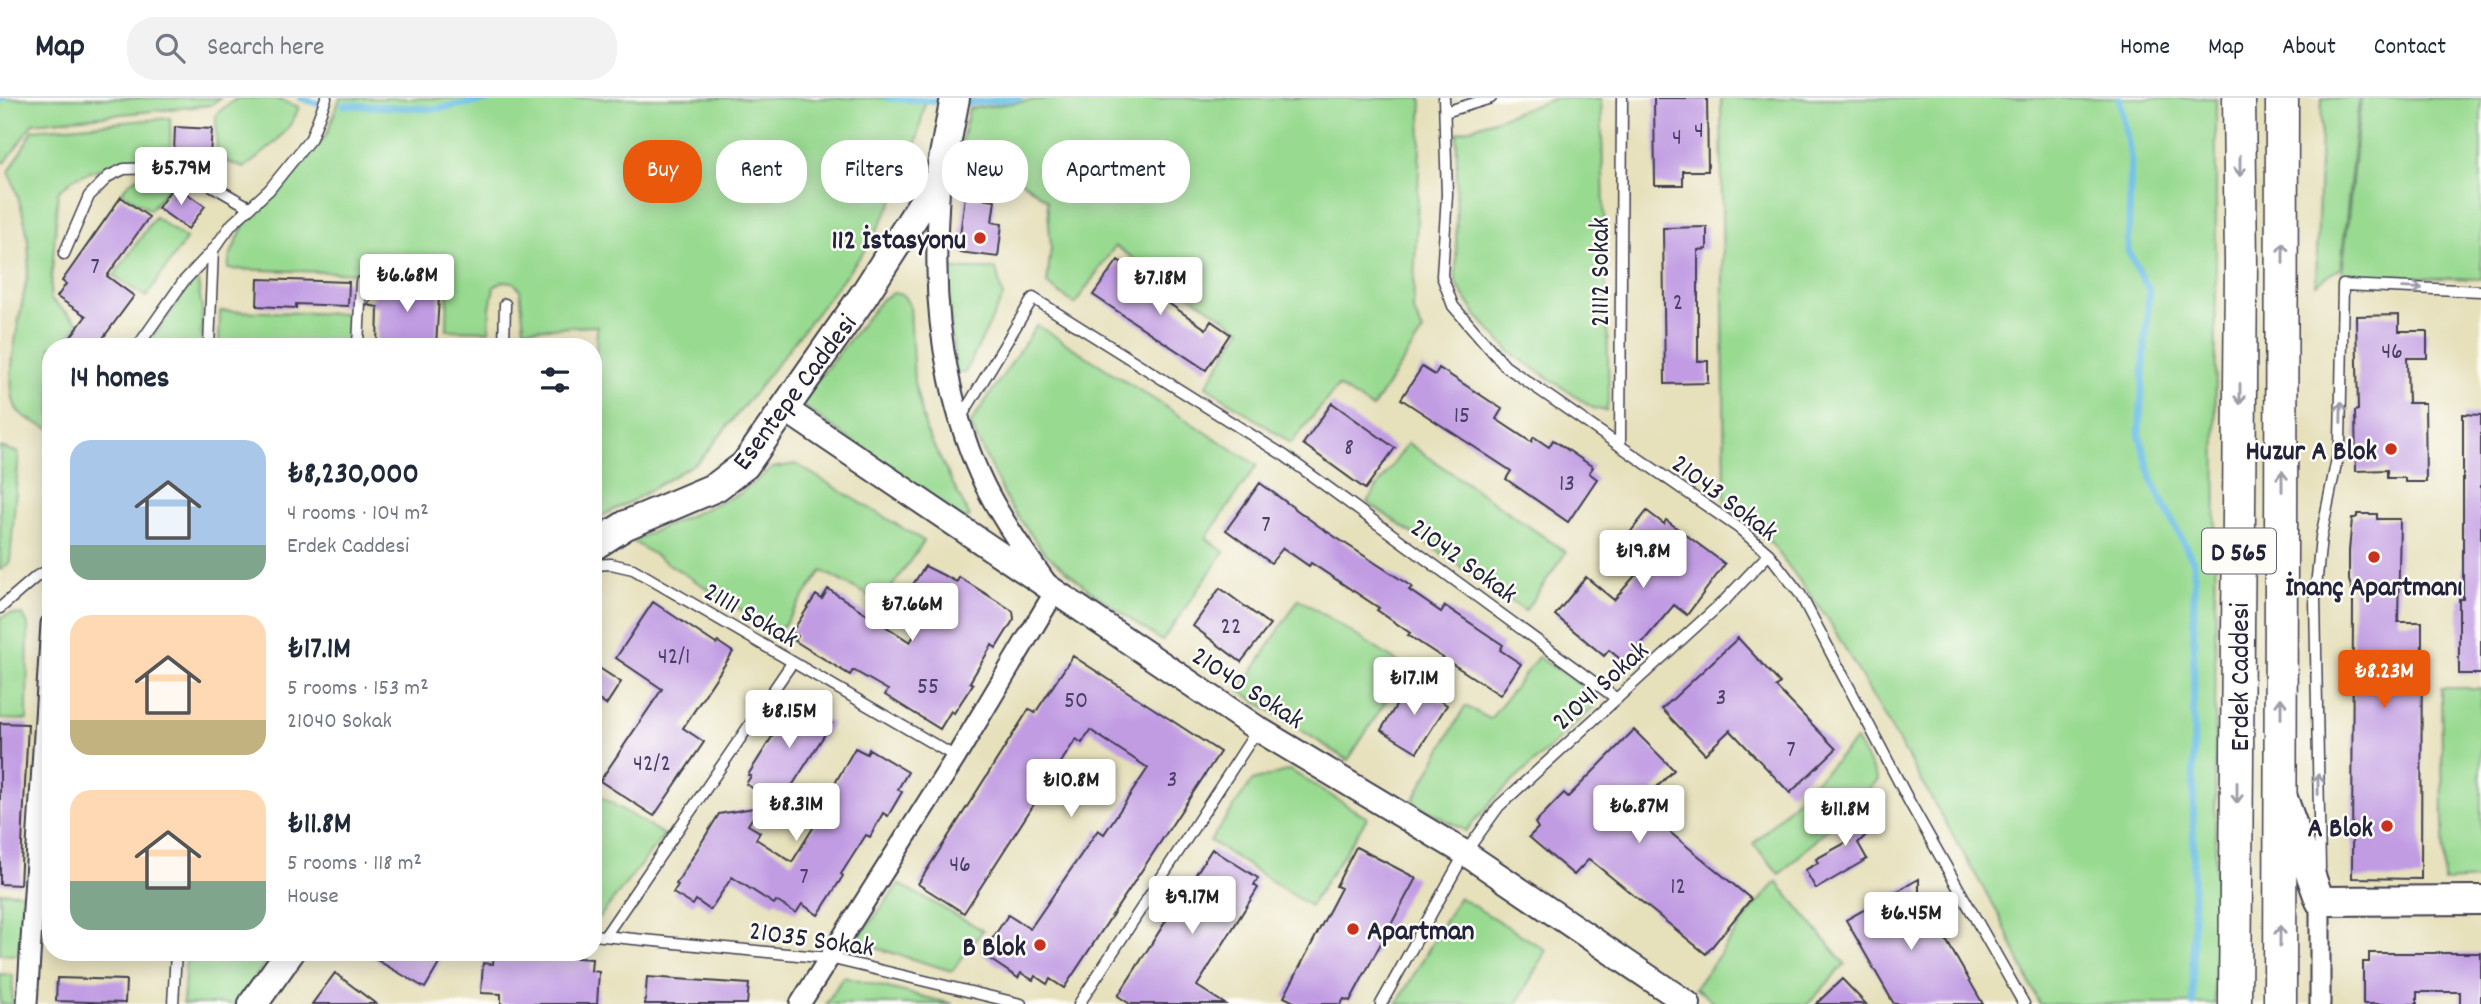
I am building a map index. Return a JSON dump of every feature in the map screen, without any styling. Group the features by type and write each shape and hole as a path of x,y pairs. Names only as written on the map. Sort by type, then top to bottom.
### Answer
{"highway":[{"name":"Erdek Caddesi","path":"2235,1004 2241,264 2239,98"},
{"name":"Erdek Caddesi","path":"2280,1004 2284,105"}],"main road":[{"name":"Esentepe Caddesi","path":"602,540 626,525 716,486 745,464 864,295 940,176 956,98"},
{"path":"2280,791 2320,901 2481,900"},
{"path":"253,1004 284,961"}],"street":[{"name":"Esentepe Caddesi","path":"940,176 937,270 944,349 960,419 984,484 1018,544 1054,593"},
{"name":"21040 Sokak","path":"785,409 1258,729 1465,853 1664,993 1688,1004"},
{"path":"800,1004 957,757 1054,593"},
{"path":"27,1004 42,766"},
{"path":"2320,901 2320,1004"}],"lane":[{"path":"144,338 183,282 249,207 270,190 311,138 326,98"},
{"name":"21043 Sokak","path":"1444,98 1447,194 1442,276 1453,306 1505,366 1740,529 1769,554 1800,594 1910,803 2024,1004"},
{"path":"1445,112 1491,98"},
{"name":"21112 Sokak","path":"1620,446 1622,98"},
{"path":"64,254 89,197 109,176 124,169 155,168 197,177 249,207"},
{"path":"209,338 213,250"},
{"path":"358,338 362,282"},
{"path":"2320,901 2315,597 2321,537 2340,444 2343,285 2481,290"},
{"name":"21042 Sokak","path":"960,419 1033,298 1285,456 1617,699"},
{"path":"504,338 505,304"},
{"name":"21041 Sokak","path":"1381,1004 1465,853 1499,806 1726,599 1769,554"},
{"name":"21111 Sokak","path":"602,564 633,569 957,757"},
{"path":"0,608 42,574"},
{"path":"606,936 792,663"},
{"path":"1079,1004 1258,729"},
{"name":"21035 Sokak","path":"602,936 829,958 1021,1004"},
{"path":"173,1004 175,961"}],"green space":[{"path":"0,98 220,98 211,105 33,123 5,163 0,160"},
{"path":"237,98 275,98 299,107 283,134 244,168 217,158 216,114"},
{"path":"340,98 926,98 917,140 821,140 821,203 892,203 868,246 700,460 602,516 602,338 597,338 597,326 524,329 520,289 513,282 503,281 494,287 489,331 447,330 448,277 375,278 363,273 228,269 230,256 246,220 278,193 327,134"},
{"path":"1049,98 1422,98 1413,310 1423,331 1372,408 1338,386 1291,443 1206,386 1241,329 1115,246 1075,304 1047,284 1051,247 1047,203 1190,203 1190,140 1042,140 1042,196 1028,186 1028,140 962,140 969,109"},
{"path":"1556,98 1601,98 1609,396 1606,411 1593,408 1511,353 1477,316 1456,284 1457,133"},
{"path":"1721,98 2216,98 2215,1004 2039,1004 2000,917 1828,619 1772,544 1725,504"},
{"path":"2322,98 2359,98 2341,267 2316,284"},
{"path":"2361,98 2481,98 2481,279 2342,275"},
{"path":"170,118 171,159 120,161 74,178 58,192 50,299 79,323 68,338 42,338 42,426 18,411 11,383 29,258 24,220 9,172 33,130"},
{"path":"145,175 156,175 173,182 150,210 122,192 132,181"},
{"path":"155,217 186,239 146,297 114,276"},
{"path":"945,269 996,269 1003,297 965,373 956,373"},
{"path":"197,276 202,309 201,338 152,338"},
{"path":"893,293 903,295 910,306 914,382 927,433 970,517 963,520 799,403 882,299"},
{"path":"220,311 347,314 347,338 219,338"},
{"path":"1037,325 1257,465 1206,538 1224,552 1162,641 1088,589 1043,551 1008,503 970,424"},
{"path":"1408,443 1566,552 1525,611 1367,502"},
{"path":"0,447 19,453 10,562 0,570"},
{"path":"796,464 924,541 881,602 822,571 778,633 632,541 741,493 772,468"},
{"path":"1299,599 1407,668 1348,760 1240,691"},
{"path":"10,614 23,615 28,625 27,720 0,719 0,618"},
{"path":"1538,657 1595,695 1593,708 1495,798 1466,831 1412,802 1465,706 1490,719"},
{"path":"2441,688 2481,688 2481,880 2444,882"},
{"path":"1856,740 1878,780 1780,874 1753,844"},
{"path":"1290,770 1367,818 1310,906 1210,841 1252,781"},
{"path":"602,797 664,835 602,914"},
{"path":"1777,882 1845,964 1808,1004 1717,1004 1695,988 1755,906"},
{"path":"899,884 983,930 952,971 856,942"},
{"path":"0,892 22,893 19,955 0,954"},
{"path":"1459,897 1546,950 1517,1004 1397,1004"},
{"path":"186,961 266,961 236,1004 183,1004"},
{"path":"0,974 13,975 12,1004 0,1004"},
{"path":"843,977 953,1004 826,1004"}],"building":[{"path":"1654,98 1707,98 1708,171 1683,171 1683,185 1655,185"},
{"path":"175,127 212,129 210,154 174,153"},
{"path":"174,185 205,206 188,229 158,208"},
{"path":"121,197 149,217 107,276 134,296 103,338 70,338 86,316 57,297 66,284 62,281"},
{"name":"112 İstasyonu","path":"964,203 995,203 992,222 1002,224 998,257 958,252"},
{"path":"1707,227 1707,249 1698,250 1698,361 1708,361 1708,383 1665,384 1663,228"},
{"path":"1118,260 1136,272 1132,278 1206,329 1211,321 1230,334 1206,370 1093,295"},
{"path":"258,279 349,282 348,306 257,306"},
{"path":"440,281 436,338 377,338 378,307 367,305 382,286 391,282"},
{"path":"2399,315 2399,331 2427,331 2427,358 2407,358 2408,403 2425,403 2426,482 2405,482 2405,478 2387,478 2387,470 2356,471 2356,316"},
{"path":"1422,367 1435,375 1439,368 1502,409 1496,419 1531,442 1534,437 1549,447 1553,440 1593,467 1589,473 1597,479 1568,522 1506,479 1511,471 1401,399"},
{"path":"1332,403 1395,448 1365,489 1303,444"},
{"path":"2463,414 2481,415 2481,674 2459,674 2459,599 2463,599"},
{"path":"1260,483 1320,527 1412,587 1409,590 1441,612 1445,606 1503,645 1500,650 1521,664 1500,695 1408,635 1410,633 1377,610 1379,608 1311,563 1309,566 1283,548 1271,563 1226,530"},
{"path":"1647,511 1664,524 1666,520 1725,564 1687,615 1674,605 1625,663 1609,650 1604,656 1555,615 1586,577 1614,600 1646,563 1621,544"},
{"path":"2357,514 2377,514 2377,519 2400,519 2398,622 2422,622 2421,879 2352,878 2353,594 2349,580 2349,551 2352,519 2357,517"},
{"path":"925,566 957,582 959,577 1013,611 1014,619 996,648 992,645 970,682 973,684 940,729 885,695 888,690 853,670 850,675 795,641 798,636 792,632 816,595 822,599 828,589 910,642 932,607 908,592"},
{"path":"1220,588 1270,625 1241,662 1193,626"},
{"path":"653,602 716,644 718,642 733,652 683,728 704,742 654,816 602,782 602,778 662,689 616,658"},
{"path":"1738,638 1780,683 1776,687 1836,749 1790,793 1730,730 1705,754 1662,709"},
{"path":"1073,656 1220,752 1064,988 1050,979 1047,984 1035,976 1033,980 1021,973 1018,978 982,954 1008,915 1030,929 1098,830 1104,834 1148,768 1090,730 1082,743 1076,739 964,913 918,884 1029,709 1035,713"},
{"path":"602,670 621,682 606,705 602,702"},
{"path":"1410,683 1447,705 1417,752 1381,730"},
{"path":"809,702 822,710 818,715 832,723 783,800 768,791 765,796 746,784 751,776 748,775 792,705"},
{"path":"0,723 28,724 20,885 0,884"},
{"path":"1634,730 1674,770 1638,806 1751,899 1706,954 1589,859 1574,875 1529,837 1538,828 1535,823 1554,803 1564,793 1568,797"},
{"path":"855,748 867,754 869,749 908,772 898,789 902,792 888,816 883,813 870,837 866,835 818,915 802,904 796,913 776,901 774,904 732,877 710,910 696,900 693,905 673,893 719,814 759,807 748,825 760,832 756,839 792,862 824,810 821,808"},
{"path":"1863,802 1881,820 1858,843 1867,859 1816,889 1805,870 1818,863 1816,859 1849,841 1836,828"},
{"name":"Apartman","path":"1356,847 1416,878 1350,1001 1344,999 1341,1004 1298,1004 1284,997 1341,888 1336,886"},
{"path":"1212,849 1258,878 1254,885 1258,888 1197,986 1225,1004 1130,1004 1118,996"},
{"path":"1919,879 1919,893 1983,1004 1894,1004 1846,920"},
{"path":"2369,953 2481,953 2481,1004 2460,1004 2460,992 2417,992 2417,1004 2363,1004 2363,962 2369,962"},
{"path":"378,961 441,961 425,988"},
{"path":"493,961 592,961 591,971 599,972 597,1004 501,1004 501,994 481,993 483,963 493,964"},
{"path":"335,973 376,1004 312,1004"},
{"path":"647,977 749,984 747,1004 645,1004"},
{"path":"57,978 126,980 125,1003 56,1001"},
{"path":"1842,979 1866,1004 1816,1004"}],"waterway":[{"path":"301,98 322,105"},
{"path":"344,105 435,109 500,98"},
{"path":"888,98 940,101"},
{"path":"969,103 1019,98"},
{"path":"2119,98 2131,158 2128,251 2149,290 2139,434 2153,483 2194,563 2193,1004"}],"place":[{"name":"112 İstasyonu","path":"980,238"},
{"name":"Huzur A Blok","path":"2391,449"},
{"name":"İnanç Apartmanı","path":"2374,557"},
{"name":"A Blok","path":"2387,826"},
{"name":"Apartman","path":"1353,929"},
{"name":"B Blok","path":"1040,945"}]}
